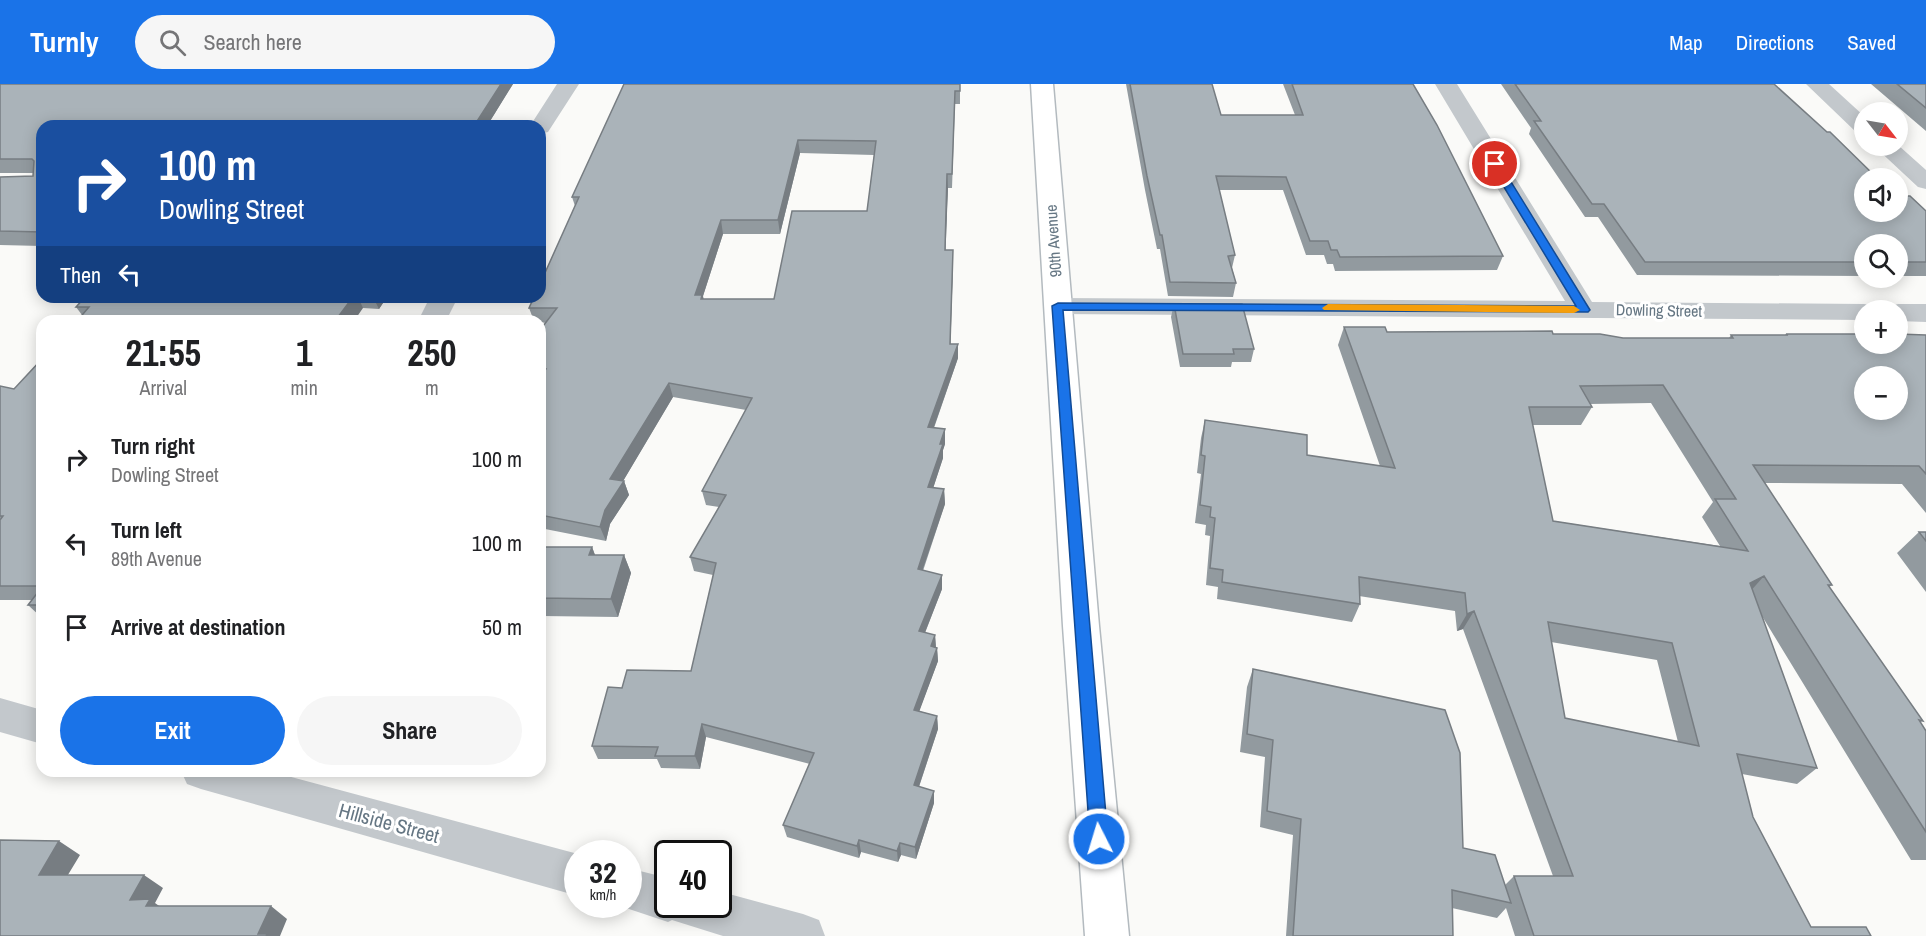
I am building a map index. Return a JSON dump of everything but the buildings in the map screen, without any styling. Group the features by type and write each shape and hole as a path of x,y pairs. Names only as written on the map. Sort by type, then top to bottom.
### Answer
{"street":[{"path":"545,120 568,84"},
{"name":"90th Avenue","path":"1042,84 1082,638 1107,936"},
{"path":"1446,84 1584,310"},
{"path":"1817,84 1854,118"},
{"path":"1896,156 1926,182"},
{"name":"Dowling Street","path":"1058,306 1854,312"},
{"path":"1908,313 1926,313"},
{"path":"0,716 36,725"},
{"name":"Hillside Street","path":"223,777 564,871"},
{"path":"732,917 803,936"}],"slow traffic":[{"path":"1328,308 1574,310"}],"route":[{"path":"1099,839 1058,306 1584,310 1495,164"}]}
